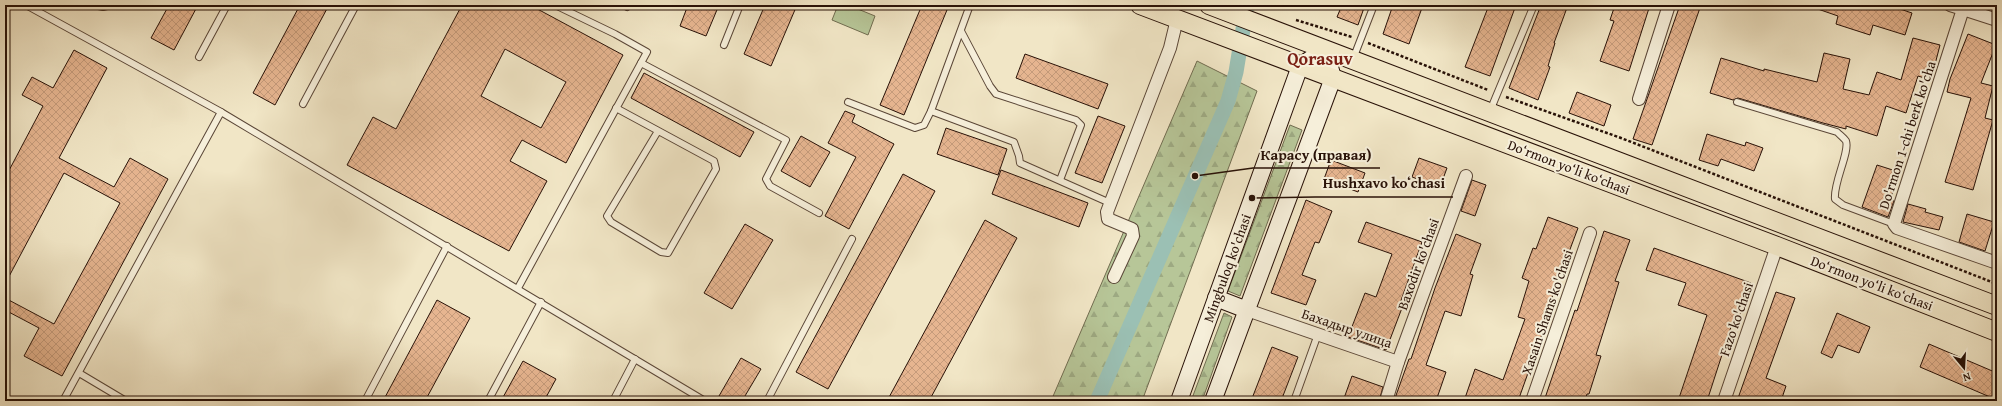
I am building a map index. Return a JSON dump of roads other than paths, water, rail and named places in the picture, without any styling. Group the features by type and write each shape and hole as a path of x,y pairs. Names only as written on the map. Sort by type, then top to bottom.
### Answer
{"main road":[{"name":"Do‘rmon yo‘li ko‘chasi","path":"1140,5 1777,246 1997,332"},
{"name":"Do‘rmon yo‘li ko‘chasi","path":"1209,5 1490,111 1997,306"},
{"path":"1214,401 1333,78 1325,49 1300,66"},
{"name":"Mingbuloq ko'chasi","path":"1179,401 1300,66"},
{"path":"1216,298 1247,310"}],"street":[{"path":"1638,99 1669,5"},
{"path":"1950,5 1997,20"},
{"name":"Do'rmon 1-chi berk ko'cha","path":"1963,9 1894,224 1897,228 1997,263"},
{"path":"1114,277 1133,236 1132,229 1108,219 1107,212 1170,48 1177,19"},
{"name":"Baxodir ko'chasi","path":"1398,362 1466,176"},
{"name":"Xasain Shams ko'chasi","path":"1532,401 1590,233"},
{"name":"Fazo ko'chasi","path":"1724,401 1777,246"},
{"name":"Бахадыр улица","path":"1247,310 1398,362 1386,401"}],"lane":[{"path":"26,5 221,112 518,288 696,398 705,401"},
{"path":"94,5 103,7 111,5"},
{"path":"199,57 227,5"},
{"path":"303,104 356,5"},
{"path":"518,288 647,52 616,34 555,5"},
{"path":"724,45 740,5"},
{"path":"848,102 915,128 924,125 931,111 970,5"},
{"path":"1353,59 1374,5"},
{"path":"1490,111 1534,5"},
{"path":"961,31 990,86 996,94 1076,120 1081,125 1060,180"},
{"path":"641,63 786,140 766,179 770,186 819,213"},
{"path":"1737,102 1837,132 1846,140 1847,148 1834,190 1835,199 1842,205 1894,224"},
{"path":"616,108 714,161 716,169 668,253 661,252 611,222 607,216 658,131"},
{"path":"931,111 1014,142 1020,163 1110,203"},
{"path":"63,401 221,112"},
{"path":"767,401 852,239"},
{"path":"365,401 447,246"},
{"path":"488,401 541,302"},
{"path":"1294,401 1318,334"},
{"path":"614,401 635,359"},
{"path":"79,373 126,401"}],"waterway":[{"path":"1097,401 1228,101 1236,72 1247,5"}],"place":[{"name":"Карасу (правая)","path":"1195,176"},
{"name":"Hushxavo koʻchasi","path":"1252,198"}],"district":[{"name":"Qorasuv","path":"1320,58"}]}
